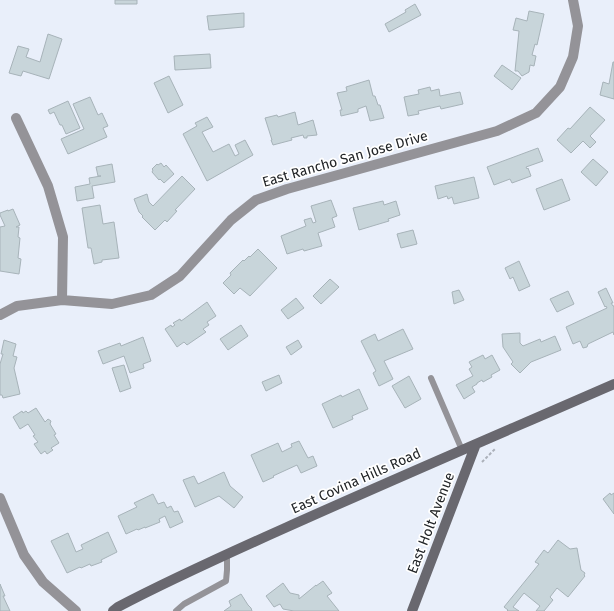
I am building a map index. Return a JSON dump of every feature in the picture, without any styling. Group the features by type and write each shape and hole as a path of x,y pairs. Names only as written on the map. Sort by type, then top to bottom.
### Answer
{"street":[{"name":"East Rancho San Jose Drive","path":"0,315 17,306 62,300 112,304 151,295 180,276 231,220 256,200 287,189 497,131 536,113 560,86 573,57 578,26 573,0"},
{"path":"16,118 48,186 63,237 62,300"},
{"name":"East Covina Hills Road","path":"113,611 166,582 399,476 614,384"},
{"name":"East Holt Avenue","path":"412,611 476,444"},
{"path":"0,498 24,555 44,582 76,611"}],"lane":[{"path":"431,378 462,450"},
{"path":"176,611 184,604 226,581 227,554"}],"path":[{"path":"480,464 497,447"}],"building":[{"path":"115,0 137,0 137,4 115,4"},
{"path":"415,4 421,15 389,32 385,24 406,12 405,10"},
{"path":"529,11 544,14 537,45 535,44 532,55 536,56 534,66 530,65 529,72 522,76 518,71 515,71 519,31 513,30 516,18 527,21"},
{"path":"244,13 244,27 209,30 207,16"},
{"path":"48,34 62,39 49,79 23,71 21,76 9,73 18,46 29,49 26,57 40,62"},
{"path":"210,54 211,68 175,70 174,56"},
{"path":"613,62 614,99 600,95 603,82 609,84"},
{"path":"502,65 521,78 512,90 494,76"},
{"path":"169,76 183,105 168,113 154,83"},
{"path":"369,80 373,96 375,96 378,105 380,105 384,118 370,121 366,106 358,109 358,112 341,116 340,110 342,110 337,93 347,91 346,87"},
{"path":"430,87 431,91 439,89 440,96 460,92 463,104 441,109 440,106 418,111 419,114 408,116 404,97 419,94 418,90"},
{"path":"90,97 98,115 102,113 108,126 103,128 107,137 68,154 61,139 84,129 73,104"},
{"path":"68,101 80,128 66,134 54,112 50,114 48,110"},
{"path":"590,107 605,120 590,136 596,142 590,148 583,141 571,153 557,140 568,128 570,129"},
{"path":"295,112 298,125 313,120 317,135 307,136 307,138 304,138 303,135 291,138 292,140 273,145 265,118 277,115 278,117"},
{"path":"207,117 213,127 202,132 213,152 229,144 235,156 239,154 235,145 245,140 253,155 207,181 183,134 197,126 195,123"},
{"path":"538,148 543,161 526,167 527,169 528,168 531,176 512,183 510,179 494,185 487,167"},
{"path":"593,159 608,172 596,186 581,172"},
{"path":"161,163 164,167 166,165 174,174 164,183 152,172 152,169 157,164 158,165"},
{"path":"112,164 115,182 92,186 94,198 77,201 75,187 90,184 89,178 101,176 98,176 96,167"},
{"path":"182,176 195,189 175,210 177,211 167,222 165,220 155,230 142,217 143,216 139,212 134,199 147,194 149,202 153,206"},
{"path":"474,177 479,198 454,204 452,197 448,199 447,196 438,199 435,186"},
{"path":"562,179 570,200 544,210 536,189"},
{"path":"331,200 337,216 332,218 335,227 318,233 322,246 304,251 303,249 287,254 281,236 306,226 304,220 311,218 313,223 316,222 311,206"},
{"path":"383,201 384,205 396,201 400,215 388,219 389,221 359,230 353,208"},
{"path":"100,205 103,224 114,222 119,258 102,260 102,262 94,264 91,248 88,248 82,208"},
{"path":"13,209 20,225 16,227 19,227 18,237 20,238 18,258 21,259 19,274 0,271 0,227 5,226 0,213"},
{"path":"413,230 417,244 401,248 397,234"},
{"path":"258,249 277,268 250,296 240,288 234,294 223,283 231,275 230,273 243,260 244,261 249,256 250,257"},
{"path":"519,261 530,286 519,291 513,277 510,279 505,268"},
{"path":"330,279 339,287 321,304 313,296"},
{"path":"606,288 613,303 611,303 614,306 614,335 613,332 583,348 580,341 573,344 566,327 607,308 606,306 605,307 598,292"},
{"path":"459,290 464,300 454,304 452,292"},
{"path":"568,291 574,304 557,312 550,299"},
{"path":"296,298 304,308 288,319 281,310"},
{"path":"207,302 216,316 207,322 209,325 203,329 206,332 187,345 184,342 177,347 165,329 171,325 172,327 175,325 173,323 180,319 181,321"},
{"path":"241,325 248,336 228,350 220,339"},
{"path":"403,329 413,349 384,361 393,379 379,386 373,373 376,371 361,341 375,334 378,341"},
{"path":"520,333 520,343 523,346 540,339 541,342 555,336 561,350 531,362 520,373 511,364 513,362 503,347 502,334"},
{"path":"143,337 151,361 143,364 144,368 130,373 124,356 103,364 98,351 120,343 121,346"},
{"path":"4,340 16,344 13,356 17,357 14,368 20,394 3,398 2,395 0,395 0,364 3,354 1,354"},
{"path":"298,340 302,347 291,355 286,347"},
{"path":"483,355 485,359 492,355 500,370 491,375 492,377 483,382 482,380 472,387 475,392 464,399 456,385 473,376 469,369 472,367 469,362"},
{"path":"124,365 131,388 120,392 112,368"},
{"path":"279,375 282,383 266,391 262,382"},
{"path":"409,376 421,399 405,408 392,386"},
{"path":"359,389 368,409 352,416 353,419 333,428 322,404 341,395 342,397"},
{"path":"36,408 45,422 48,419 51,421 50,424 56,434 54,435 59,443 51,448 53,450 47,454 45,451 41,454 34,444 38,442 33,436 35,435 28,424 20,429 13,417 22,411 23,413 26,411 28,413"},
{"path":"299,441 308,458 313,456 317,466 301,473 297,465 263,482 251,455 278,443 282,452 292,447 291,444"},
{"path":"224,472 230,486 243,497 234,508 219,496 195,507 183,480 194,476 198,484"},
{"path":"610,493 611,495 614,493 614,514 603,499"},
{"path":"153,494 158,504 164,502 167,508 171,506 174,512 178,511 183,522 170,528 165,516 159,519 160,522 126,534 118,516 137,507 134,503"},
{"path":"108,532 117,552 101,560 102,562 91,566 90,564 81,568 80,567 67,573 51,541 68,533 76,552 83,549 81,545"},
{"path":"558,540 570,549 577,548 581,570 585,573 585,576 568,597 557,588 550,597 553,600 544,611 536,611 540,606 524,593 513,607 519,611 507,611 508,610 504,607 539,564 535,562 544,550 548,553"},
{"path":"323,581 332,593 327,596 339,611 294,611 283,609 280,604 274,607 266,596 283,583 290,593 299,595 299,599"},
{"path":"0,584 5,596 3,596 10,611 0,611"},
{"path":"241,594 252,611 224,611 231,606 229,601"}]}
